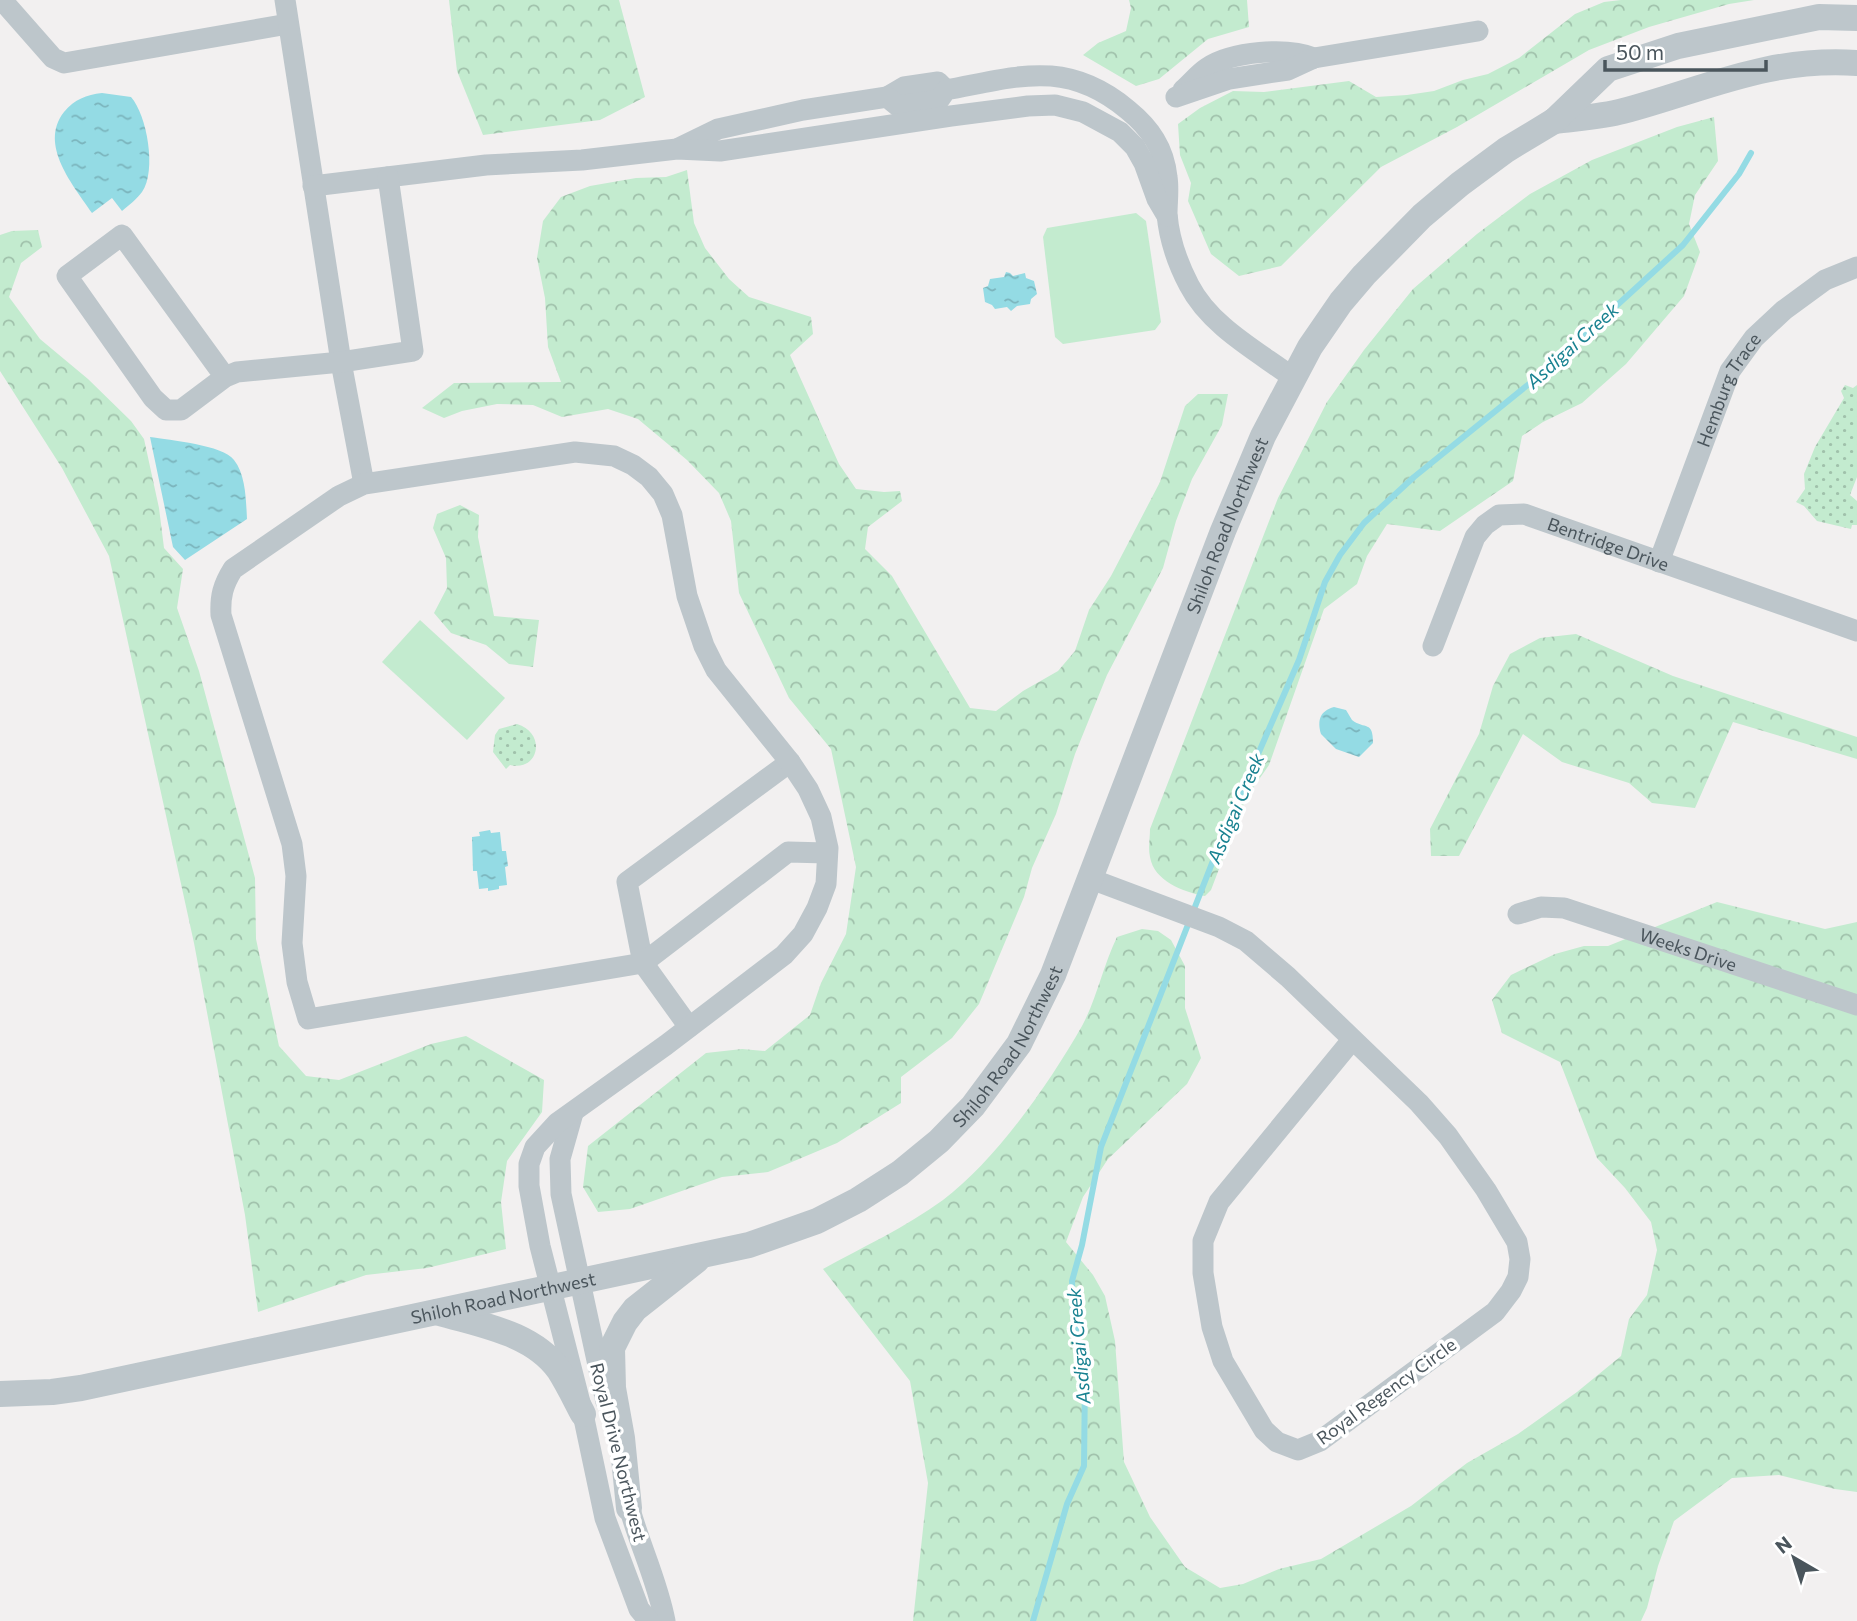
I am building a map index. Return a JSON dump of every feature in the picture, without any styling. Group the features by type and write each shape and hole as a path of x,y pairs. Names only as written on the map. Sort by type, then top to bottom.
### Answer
{"street":[{"path":"2,0 53,58 64,63 288,24"},
{"path":"285,0 341,362 364,485"},
{"name":"Shiloh Road Northwest","path":"0,1394 80,1388 749,1245 817,1221 858,1200 900,1173 939,1141 973,1106 1019,1044 1053,975 1223,531 1263,436 1292,377 1341,302 1422,216 1506,150 1554,121 1608,69 1678,46 1793,22 1819,17 1857,18"},
{"path":"1314,58 1301,52 1237,55 1208,67 1176,97 1229,79 1288,70 1314,58 1478,32"},
{"name":"Shiloh Road Northwest","path":"1554,121 1621,112 1774,66 1857,63"},
{"path":"677,149 718,129 803,110 887,97 898,106 939,100 946,90 1037,75 1068,77 1097,88 1140,120 1159,144 1167,176 1167,216 1181,269 1190,288 1220,324 1292,377"},
{"path":"313,186 436,170 582,160 677,149 720,151 951,116 1055,105 1083,111 1128,139 1144,163 1157,199 1167,216"},
{"path":"225,377 122,235 66,276 153,398 166,410 181,410 225,377 237,372 341,362 413,351 388,177"},
{"name":"Hemburg Trace","path":"1659,562 1731,371 1754,338 1784,310 1825,280 1857,267"},
{"name":"Royal Drive Northwest","path":"643,964 308,1019 297,982 292,943 296,876 292,844 222,615 220,598 233,569 339,496 364,485 575,452 614,456 649,477 663,494 672,515 687,596 704,646 716,670 790,762 808,789 821,817 827,853 826,884 803,934 784,955 544,1135 535,1147 529,1164 531,1197 583,1413 605,1518 639,1609 649,1621"},
{"name":"Bentridge Drive","path":"1433,646 1475,537 1499,515 1524,514 1857,631"},
{"path":"689,1027 643,964 627,882 790,762"},
{"path":"643,964 788,852 827,853"},
{"name":"Royal Regency Circle","path":"1091,879 1219,927 1246,941 1287,976 1419,1103 1448,1136 1486,1190 1517,1242 1520,1259 1518,1277 1495,1311 1321,1441 1298,1451 1277,1442 1264,1430 1223,1361 1212,1327 1203,1273 1203,1241 1219,1202 1352,1040"},
{"name":"Weeks Drive","path":"1518,914 1541,907 1564,908 1857,1005"},
{"name":"Royal Drive Northwest","path":"573,1113 560,1159 561,1194 629,1508 661,1601 665,1621"},
{"path":"629,1508 622,1438 613,1388 612,1348 635,1309 704,1255"},
{"path":"435,1312 518,1338 541,1351 558,1370 583,1413"}],"green space":[{"path":"449,0 619,0 645,97 600,120 483,135 457,71"},
{"path":"1129,0 1247,0 1249,27 1208,39 1159,79 1136,86 1083,55 1098,43 1126,31 1131,8"},
{"path":"1754,0 1729,4 1649,27 1589,50 1457,127 1381,167 1281,266 1239,276 1211,254 1188,201 1191,183 1180,155 1178,124 1200,108 1233,91 1264,92 1349,81 1376,97 1434,91 1488,74 1519,58 1575,14 1604,2"},
{"path":"1714,117 1718,161 1695,195 1689,224 1700,252 1684,296 1626,364 1582,403 1543,422 1522,436 1513,481 1440,531 1387,524 1367,556 1357,584 1324,609 1269,765 1246,798 1211,890 1205,896 1196,894 1163,879 1157,873 1150,857 1150,829 1278,498 1327,402 1364,350 1413,289 1477,234 1530,194 1592,160 1677,127"},
{"path":"687,170 694,223 705,248 729,279 749,297 811,317 813,334 790,355 839,464 856,489 900,491 902,501 868,527 865,549 892,576 970,708 996,711 1023,691 1058,671 1075,651 1089,610 1111,576 1160,482 1185,406 1198,394 1228,394 1222,425 1192,479 1176,521 1163,568 1107,675 1075,754 1056,814 1032,868 1024,897 979,1004 952,1038 901,1077 901,1103 837,1143 768,1172 722,1177 630,1209 598,1212 583,1187 588,1146 706,1053 742,1049 765,1051 810,1015 821,983 846,934 856,867 831,749 789,698 739,593 731,521 719,493 687,460 638,419 608,409 562,417 533,405 497,404 462,411 444,418 422,408 454,383 561,382 548,347 545,298 537,258 543,221 561,197 590,186 636,178 666,177"},
{"path":"1136,213 1146,221 1161,322 1155,330 1063,344 1055,337 1043,237 1047,228"},
{"path":"38,230 42,247 21,263 9,297 40,339 88,379 131,421 144,439 159,508 164,548 183,569 177,608 199,671 255,878 256,939 279,1046 306,1076 339,1080 431,1044 466,1036 544,1080 542,1112 507,1161 501,1202 506,1249 427,1268 366,1275 258,1312 245,1215 194,943 109,556 62,468 0,371 0,235 12,231"},
{"path":"1845,385 1853,388 1857,385 1857,477 1850,495 1857,501 1857,525 1852,525 1851,529 1817,521 1804,506 1796,502 1805,489 1804,474 1815,447 1844,398 1841,391"},
{"path":"460,505 479,515 478,537 494,616 539,620 533,667 509,664 486,645 451,633 434,613 447,588 446,558 433,528 437,514"},
{"path":"420,620 505,698 467,740 382,662"},
{"path":"1576,634 1673,676 1857,737 1857,759 1733,722 1695,808 1652,803 1629,783 1562,762 1523,734 1459,856 1431,856 1430,829 1479,734 1493,686 1510,654 1540,638"},
{"path":"517,724 533,735 536,750 528,763 510,765 506,769 493,752 495,735 499,729"},
{"path":"1717,902 1825,929 1857,922 1857,1492 1779,1475 1732,1478 1674,1521 1641,1621 913,1621 928,1483 910,1381 823,1269 929,1210 963,1183 1002,1143 1054,1072 1082,1026 1117,937 1142,929 1158,931 1171,940 1185,966 1185,1008 1201,1058 1187,1084 1108,1159 1083,1197 1066,1242 1093,1275 1105,1296 1115,1341 1124,1462 1150,1517 1185,1567 1220,1588 1243,1584 1279,1569 1321,1559 1411,1506 1467,1463 1518,1434 1577,1392 1621,1356 1629,1319 1647,1295 1657,1250 1651,1222 1597,1158 1560,1062 1502,1033 1492,1000 1511,975 1555,954 1584,946 1608,946"}],"water":[{"path":"102,93 131,97 137,105 148,143 149,171 142,192 122,211 112,198 92,213 68,178 57,151 55,138 57,125 72,104 81,98"},
{"path":"1006,272 1013,276 1025,273 1026,278 1034,281 1037,294 1030,304 1017,306 1011,311 1007,307 995,309 985,302 983,288 988,286 990,279 1004,277"},
{"path":"150,437 219,450 234,460 243,481 247,519 185,560 173,547"},
{"path":"1334,707 1346,710 1352,720 1372,731 1373,743 1359,757 1336,749 1321,734 1321,717"},
{"path":"490,830 491,833 500,832 502,851 506,851 508,866 505,867 507,885 488,891 488,888 479,889 477,871 473,871 472,837 480,836 479,832"}],"waterway":[{"name":"Asdigai Creek","path":"1033,1621 1067,1504 1084,1466 1085,1377 1073,1314 1072,1281 1082,1245 1101,1147 1225,830 1299,660 1325,582 1340,555 1364,523 1414,477 1545,371 1683,245 1739,174 1751,153"}]}
